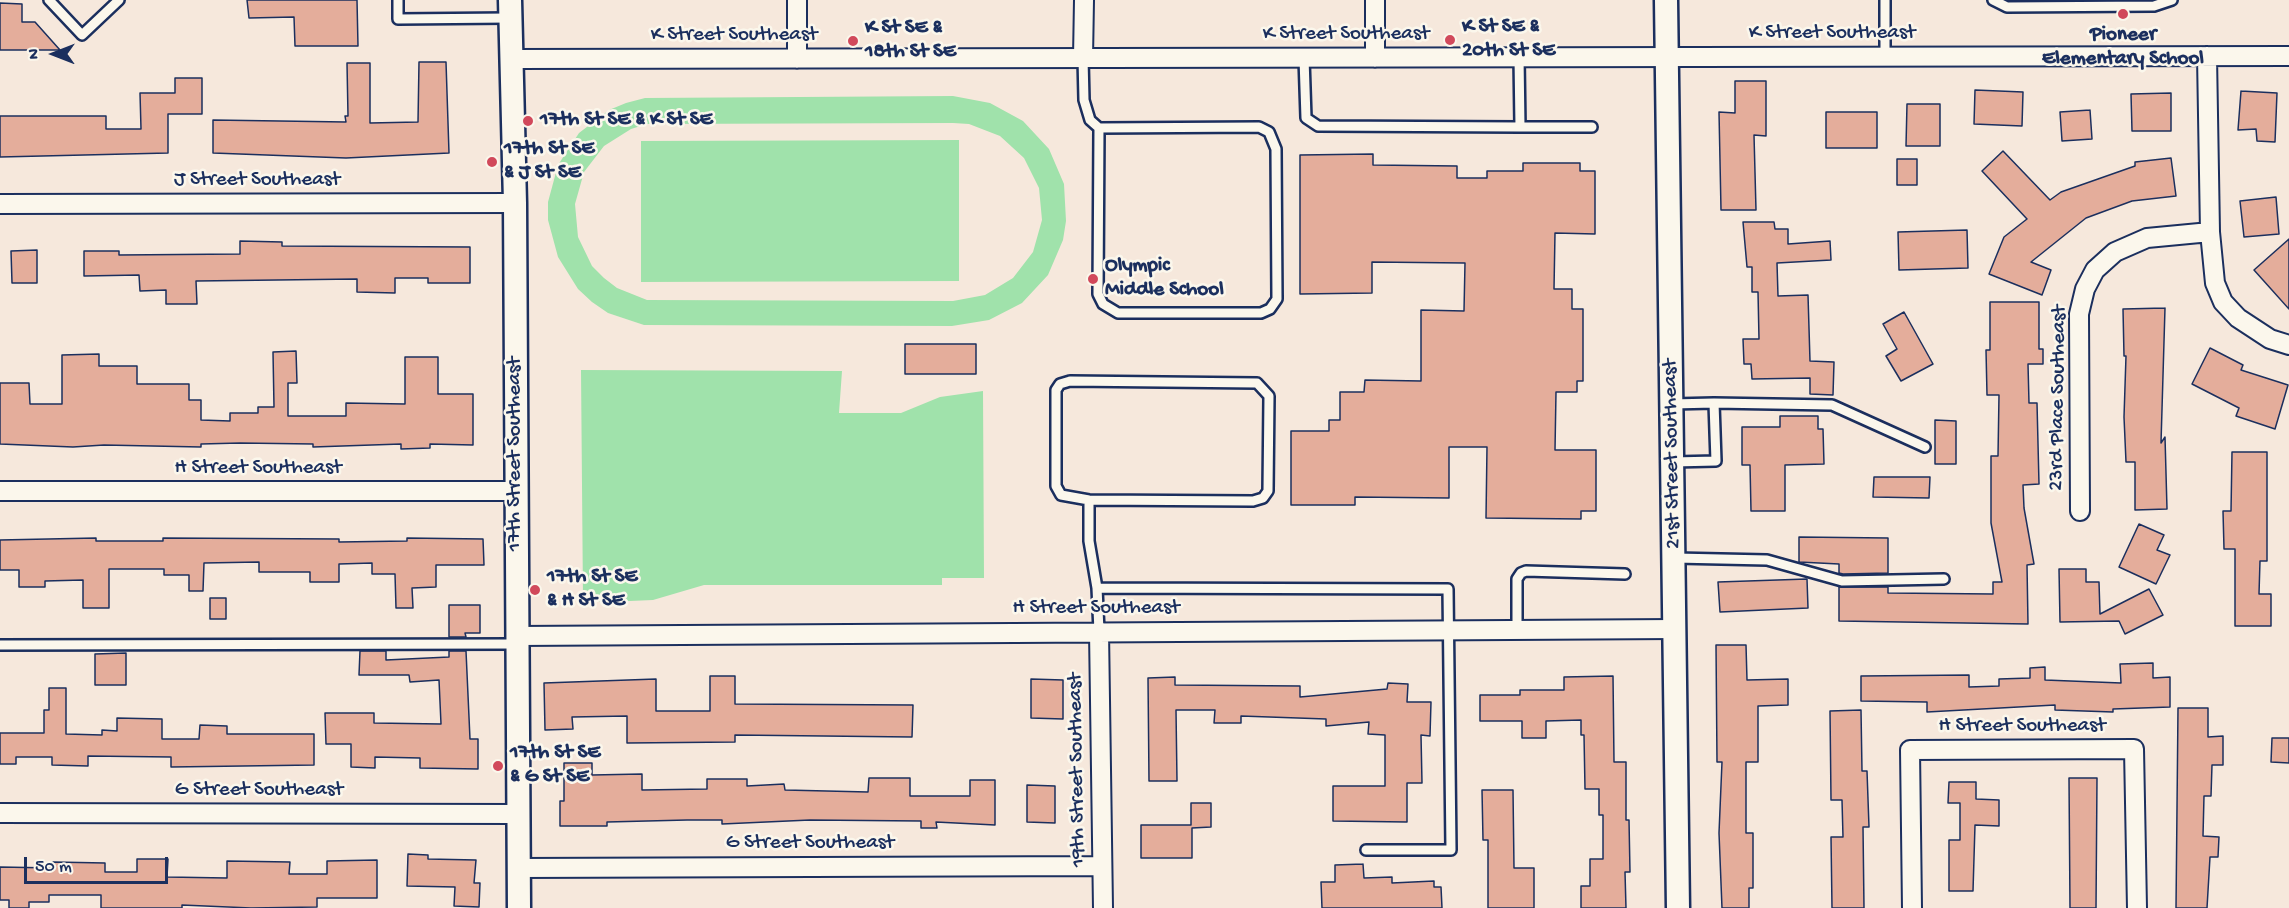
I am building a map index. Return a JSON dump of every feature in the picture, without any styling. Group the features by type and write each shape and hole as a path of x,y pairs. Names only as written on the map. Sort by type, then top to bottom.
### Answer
{"street":[{"path":"797,0 797,59"},
{"path":"1083,58 1084,0"},
{"path":"1375,0 1375,58"},
{"name":"21st Street Southeast","path":"1666,0 1678,908"},
{"name":"17th Street Southeast","path":"510,9 515,203 519,908"},
{"path":"2206,56 2210,232 2215,283 2223,302 2253,330 2289,345"},
{"name":"K Street Southeast","path":"511,59 2289,56"},
{"name":"J Street Southeast","path":"0,204 515,203"},
{"name":"23rd Place Southeast","path":"2080,511 2079,314 2085,289 2095,270 2115,252 2147,238 2210,232"},
{"name":"H Street Southeast","path":"0,491 515,491"},
{"name":"H Street Southeast","path":"517,640 1099,631 1676,629"},
{"name":"19th Street Southeast","path":"1099,631 1103,908"},
{"name":"H Street Southeast","path":"1912,908 1910,750 2134,749 2137,908"},
{"name":"G Street Southeast","path":"0,813 518,814"},
{"name":"G Street Southeast","path":"519,868 1102,866"}],"lane":[{"path":"49,0 82,35 119,0"},
{"path":"398,0 398,19 510,9"},
{"path":"1884,0 1884,57"},
{"path":"1993,0 2007,7 2154,6 2172,0"},
{"path":"1519,57 1520,127"},
{"path":"1083,58 1084,100 1090,120 1099,128 1259,127 1269,132 1276,149 1277,299 1270,309 1262,313 1118,313 1102,304 1098,294 1099,128"},
{"path":"1304,58 1306,118 1318,126 1592,127"},
{"path":"1070,381 1257,383 1269,396 1268,491 1263,498 1253,501 1089,500 1061,495 1056,486 1056,390 1060,384 1070,381"},
{"path":"1673,462 1716,461 1714,403"},
{"path":"1672,404 1832,405 1925,447"},
{"path":"1089,500 1089,541 1097,588 1099,631"},
{"path":"1674,558 1767,560 1842,581 1944,579"},
{"path":"1516,629 1517,579 1521,573 1526,571 1625,574"},
{"path":"1097,588 1448,589 1451,850 1366,850"},
{"path":"0,645 517,640"}],"green space":[{"path":"953,96 990,103 1023,121 1049,149 1064,184 1066,221 1063,240 1048,275 1022,303 989,320 952,326 644,325 608,313 578,289 558,257 548,220 548,202 558,165 579,133 609,110 645,98","holes":["647,124 969,124 1000,136 1024,158 1039,188 1042,220 1033,252 1013,278 985,295 953,301 647,300 617,288 604,278 592,266 578,237 575,204 584,172 604,146 631,129"]},
{"path":"959,140 959,281 641,282 641,141"},
{"path":"581,370 842,371 839,413 901,413 940,397 983,391 984,578 942,578 942,585 704,585 653,600 606,602 583,600"}],"building":[{"path":"247,0 357,0 358,46 295,46 294,17 249,18"},
{"path":"0,3 22,4 22,22 35,22 60,50 0,50"},
{"path":"419,62 446,62 449,153 346,158 213,153 213,120 346,122 345,116 348,116 347,63 370,63 370,123 418,122"},
{"path":"175,78 202,78 202,114 168,114 168,153 0,157 0,116 106,116 106,129 141,129 140,93 175,93"},
{"path":"1735,81 1766,81 1766,136 1754,135 1756,210 1721,210 1719,112 1735,113"},
{"path":"1975,90 2023,92 2022,126 1974,124"},
{"path":"2241,91 2277,93 2275,142 2257,141 2256,129 2238,130"},
{"path":"2171,93 2171,131 2132,131 2131,94"},
{"path":"1907,104 1940,104 1940,146 1906,146"},
{"path":"2090,110 2092,139 2062,141 2060,112"},
{"path":"1826,112 1877,112 1877,148 1826,148"},
{"path":"2003,151 2050,200 2061,192 2135,166 2135,162 2171,158 2176,196 2132,201 2086,218 2031,262 2051,270 2042,295 1989,274 2004,237 2027,219 1982,171"},
{"path":"1373,154 1373,165 1457,166 1457,178 1487,178 1487,171 1523,171 1523,163 1580,163 1580,171 1595,171 1595,234 1555,233 1554,289 1572,289 1572,309 1583,309 1583,381 1577,381 1577,392 1556,392 1555,450 1596,450 1596,511 1581,511 1581,519 1486,518 1487,447 1449,447 1449,498 1355,497 1355,505 1291,505 1291,431 1329,431 1329,420 1340,420 1340,392 1364,392 1365,380 1421,381 1421,310 1464,311 1465,263 1372,262 1372,293 1300,294 1300,155"},
{"path":"1897,159 1917,159 1917,185 1897,185"},
{"path":"2276,197 2279,234 2244,237 2240,201"},
{"path":"1743,222 1774,222 1775,229 1788,229 1788,244 1830,241 1831,260 1777,263 1778,296 1808,295 1810,361 1834,362 1833,395 1810,394 1810,378 1752,379 1751,364 1744,364 1743,339 1759,339 1758,292 1752,292 1752,267 1747,267"},
{"path":"1967,230 1968,268 1899,270 1898,232"},
{"path":"2289,239 2289,309 2254,270"},
{"path":"240,241 282,242 282,246 470,247 470,283 428,283 428,278 395,278 395,293 357,292 357,279 196,281 197,304 166,304 166,290 140,291 139,275 84,276 84,251 119,251 119,255 240,254"},
{"path":"37,250 37,283 12,283 11,251"},
{"path":"1990,302 2039,302 2039,349 2043,349 2043,364 2028,364 2029,403 2037,403 2039,484 2023,485 2024,508 2034,564 2027,565 2028,624 1839,621 1839,587 1888,587 1888,593 1993,594 1993,582 2002,582 1991,523 1991,456 1998,456 1999,395 1987,395 1986,350 1990,350"},
{"path":"2165,308 2161,443 2165,437 2167,509 2135,510 2135,462 2126,462 2124,417 2126,356 2124,356 2123,309"},
{"path":"1904,312 1933,364 1901,381 1886,356 1897,349 1883,324"},
{"path":"905,344 976,344 976,374 905,374"},
{"path":"2210,348 2243,365 2241,370 2288,385 2275,429 2236,416 2239,408 2192,384"},
{"path":"296,351 297,383 288,383 288,416 346,416 346,403 405,404 405,357 438,357 438,394 473,394 473,445 430,444 430,448 401,449 401,444 313,447 313,444 240,443 201,444 201,447 104,445 73,447 0,444 0,383 29,383 30,404 62,404 62,355 99,354 99,366 137,366 137,384 189,384 189,400 201,400 201,420 230,421 230,413 258,413 258,407 274,407 273,352"},
{"path":"1780,416 1818,416 1818,429 1823,429 1824,464 1785,465 1785,511 1751,511 1750,465 1742,465 1742,427 1780,427"},
{"path":"1935,420 1956,421 1956,464 1935,464"},
{"path":"2232,452 2267,452 2267,561 2260,561 2259,594 2271,594 2271,626 2235,626 2235,549 2224,549 2223,511 2231,511"},
{"path":"1874,477 1930,477 1929,498 1873,497"},
{"path":"2139,524 2164,535 2157,550 2170,555 2156,584 2119,567"},
{"path":"1799,537 1888,538 1888,573 1843,574 1839,573 1839,564 1799,562"},
{"path":"96,538 96,541 163,541 163,538 339,539 339,542 407,541 407,538 483,539 484,565 436,565 436,587 412,588 413,608 396,608 395,574 372,574 372,563 339,564 339,582 310,582 310,572 259,572 259,562 204,563 203,591 189,591 189,575 164,575 164,569 109,569 109,608 83,608 83,580 45,581 45,587 19,587 19,570 0,570 0,540"},
{"path":"2059,569 2086,569 2086,582 2099,582 2100,614 2149,589 2163,615 2125,634 2119,621 2060,622"},
{"path":"1807,579 1808,608 1720,612 1718,582"},
{"path":"210,598 226,598 226,619 210,619"},
{"path":"449,605 480,605 480,633 465,633 466,637 449,637"},
{"path":"1716,645 1746,645 1747,680 1788,679 1788,705 1758,706 1758,762 1746,762 1746,833 1753,833 1753,888 1749,888 1749,908 1722,908 1719,833 1722,762 1717,762"},
{"path":"360,651 386,651 386,660 449,657 449,651 466,651 470,739 478,739 478,769 420,768 420,758 375,757 375,768 351,767 351,744 326,744 325,713 374,713 374,723 441,724 439,680 410,682 409,675 359,675"},
{"path":"126,653 126,685 95,685 95,654"},
{"path":"2153,663 2153,678 2170,677 2170,707 2113,709 2113,712 2055,710 2055,705 1927,712 1927,702 1861,701 1861,676 1969,675 1969,687 1999,686 1999,679 2030,678 2030,668 2045,667 2045,680 2121,683 2120,664"},
{"path":"710,676 735,676 735,704 913,705 912,737 735,735 735,742 627,743 627,716 572,717 573,729 545,730 544,683 656,679 656,711 710,711"},
{"path":"1613,676 1614,762 1626,762 1626,820 1629,820 1630,872 1625,872 1626,908 1581,908 1581,886 1590,886 1590,859 1603,859 1603,815 1599,815 1599,789 1585,789 1584,735 1581,735 1581,720 1546,721 1546,738 1522,738 1522,721 1480,721 1480,695 1520,695 1520,690 1564,690 1564,677"},
{"path":"1175,677 1175,685 1300,686 1300,697 1387,689 1388,683 1408,684 1407,702 1431,702 1430,736 1421,735 1422,783 1407,783 1407,822 1333,821 1333,786 1385,786 1385,735 1368,734 1369,722 1326,726 1326,719 1241,716 1241,723 1214,723 1215,710 1176,710 1177,781 1149,781 1148,678"},
{"path":"1031,679 1063,680 1063,719 1031,718"},
{"path":"49,688 66,688 66,734 102,735 102,730 117,731 117,718 162,719 162,739 199,739 200,725 227,726 227,734 314,734 314,765 171,767 171,757 88,756 88,766 52,765 52,757 16,757 16,764 0,764 0,733 44,733 44,710 49,710"},
{"path":"2178,708 2208,708 2208,737 2223,736 2223,765 2212,765 2211,796 2204,796 2203,836 2219,837 2218,857 2210,857 2207,908 2176,908"},
{"path":"1861,710 1862,771 1867,771 1869,827 1863,827 1864,908 1832,908 1831,837 1843,837 1842,800 1831,800 1830,711"},
{"path":"2272,738 2289,738 2289,763 2271,762"},
{"path":"564,763 592,763 592,775 642,774 642,790 707,789 707,779 747,779 747,786 784,784 785,790 868,792 869,778 910,778 910,796 970,796 970,780 995,780 995,825 936,822 937,828 921,828 921,821 810,820 722,824 722,820 687,820 607,822 607,826 560,826 560,801 564,801"},
{"path":"2069,778 2097,778 2096,908 2070,908"},
{"path":"1949,782 1976,782 1976,799 1999,800 1999,826 1975,825 1973,891 1949,891 1949,840 1960,840 1960,803 1948,803"},
{"path":"1027,785 1055,786 1055,823 1027,822"},
{"path":"1482,790 1513,790 1514,868 1534,868 1534,908 1488,908 1488,840 1483,840"},
{"path":"1191,803 1211,803 1211,827 1192,828 1192,858 1141,858 1141,825 1191,825"},
{"path":"408,854 428,855 428,859 476,860 474,883 480,883 479,907 454,906 455,887 407,886"},
{"path":"137,859 168,859 167,877 227,878 227,861 290,862 289,874 327,874 327,861 377,860 377,898 317,898 317,907 251,908 182,905 182,908 101,908 101,895 49,895 49,902 29,902 29,908 9,908 9,900 0,900 0,867 53,868 53,862 105,863 105,872 137,872"},
{"path":"1363,864 1364,878 1392,877 1392,883 1434,881 1434,887 1441,887 1442,908 1322,908 1321,882 1335,882 1335,865"}],"place":[{"name":"Pioneer Elementary School","path":"2123,14"},
{"name":"K St SE & 20th St SE","path":"1450,40"},
{"name":"K St SE & 18th St SE","path":"853,41"},
{"name":"17th St SE & K St SE","path":"528,121"},
{"name":"17th St SE & J St SE","path":"492,162"},
{"name":"Olympic Middle School","path":"1093,279"},
{"name":"17th St SE & H St SE","path":"535,590"},
{"name":"17th St SE & G St SE","path":"498,766"}]}
